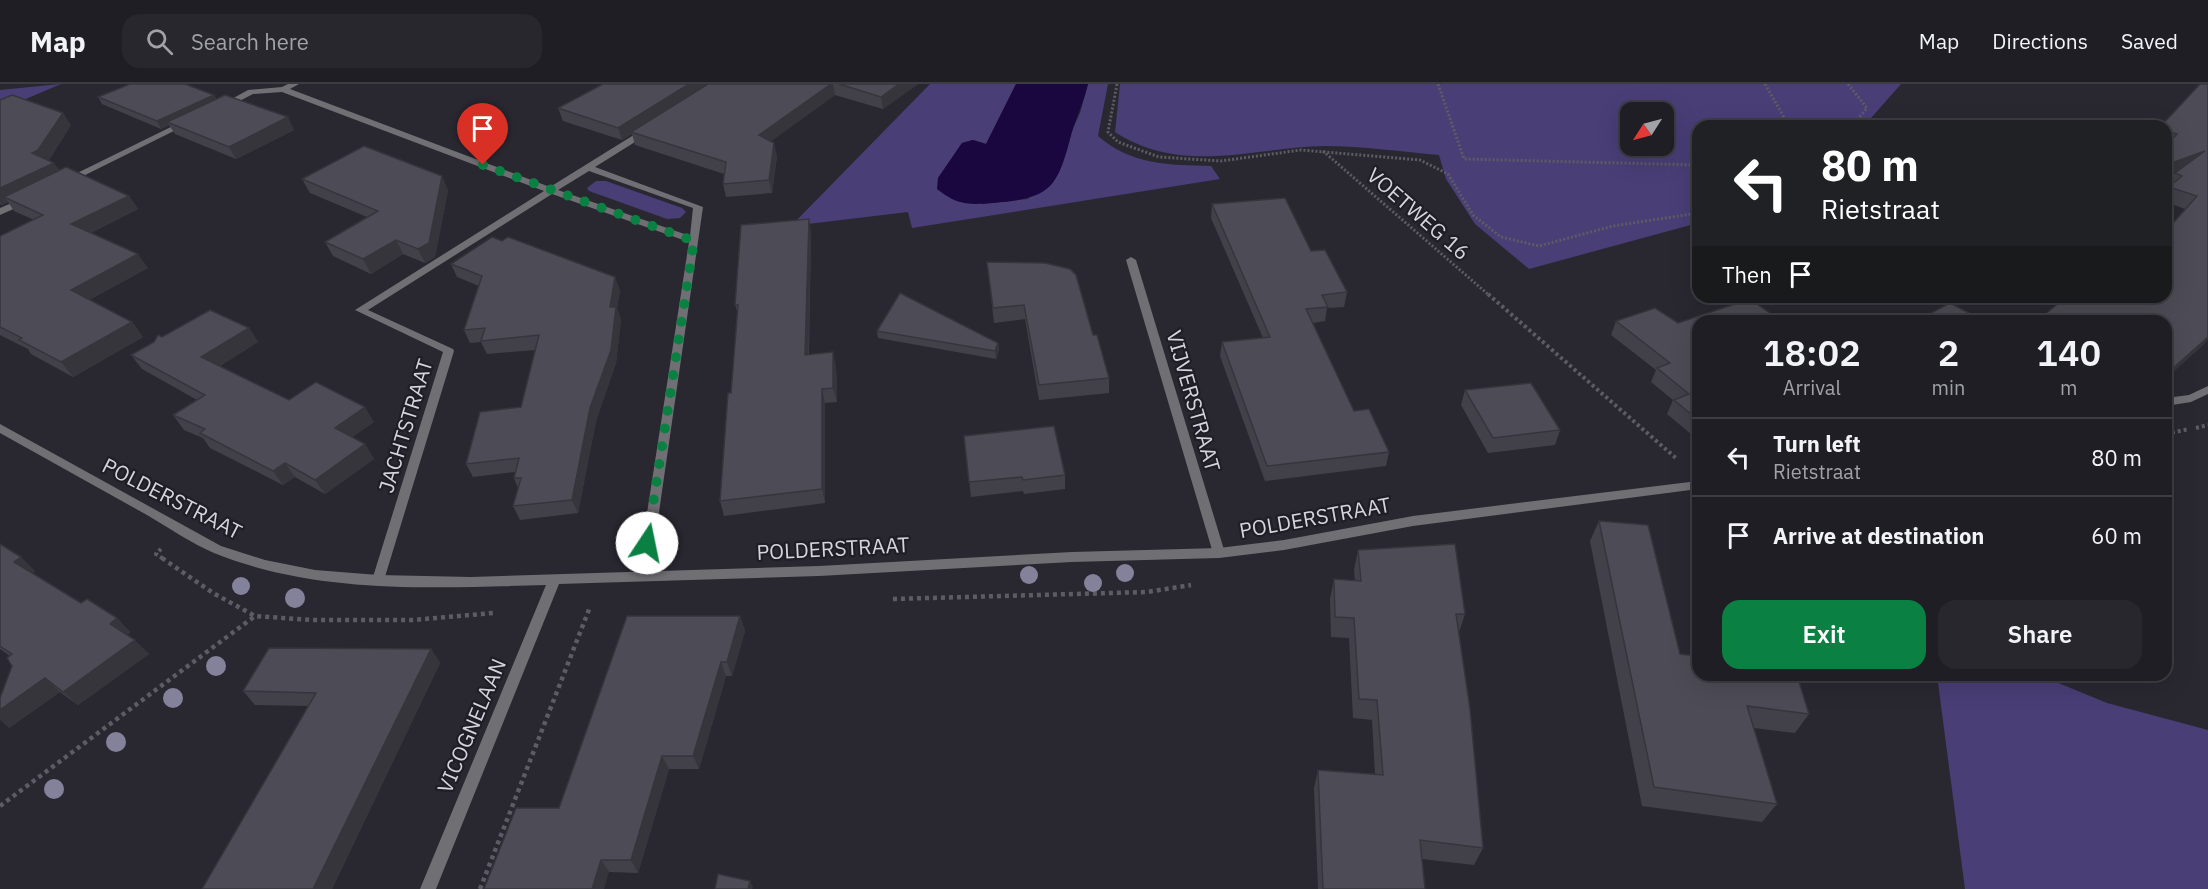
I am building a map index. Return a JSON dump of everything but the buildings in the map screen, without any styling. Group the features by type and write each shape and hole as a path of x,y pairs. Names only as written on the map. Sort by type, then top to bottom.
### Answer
{"street":[{"path":"209,112 251,92 283,89 295,84"},
{"path":"283,89 550,190 694,241"},
{"path":"52,187 199,117"},
{"path":"550,190 655,126"},
{"path":"588,167 699,207 651,526 639,577"},
{"name":"JACHTSTRAAT","path":"378,580 449,351 360,310 550,190"},
{"path":"0,212 31,197"},
{"name":"VIJVERSTRAAT","path":"1131,260 1219,553"},
{"path":"2172,401 2191,398 2208,390"},
{"name":"POLDERSTRAAT","path":"0,429 217,549 265,565 315,575 378,580 471,582 639,577 819,571 1072,557 1219,553 1284,545 1413,520 1692,485"},
{"name":"VICOGNELAAN","path":"428,889 555,579"}],"path":[{"path":"1117,84 1108,132 1118,142 1159,157 1221,160 1291,151 1322,150 1420,160 1448,174 1473,215 1501,237 1539,246 1613,226 1692,214"},
{"path":"1438,84 1464,159 1692,165"},
{"path":"1765,84 1786,120"},
{"path":"1848,84 1867,108 1857,120"},
{"name":"VOETWEG 16","path":"1322,150 1680,462"},
{"path":"178,528 156,554 213,593 255,616 310,620 413,620 544,608"},
{"path":"480,889 590,606"},
{"path":"0,806 255,616"}],"shaded area":[{"path":"61,84 0,110 0,90"},
{"path":"930,84 1016,84 986,144 973,140 962,143 938,178 983,204 1028,199 1074,126 1088,84 1108,84 1098,136 1111,146 1151,162 1211,166 1220,179 912,228 908,212 791,226"},
{"path":"1016,84 1088,84 1062,166 1056,178 1040,193 1013,201 970,204 957,201 944,194 937,189 938,178 962,143 973,140 986,144"},
{"path":"1120,84 1901,84 1869,120 1692,120 1692,225 1529,269 1475,224 1446,179 1439,155 1325,146 1219,156 1167,153 1141,145 1115,132"},
{"path":"596,181 606,181 682,208 686,212 680,218 667,219 589,191 587,188"},
{"path":"1938,681 2054,681 2107,703 2208,730 2208,889 1965,889"}],"route":[{"path":"483,165 694,241 647,543"}]}
